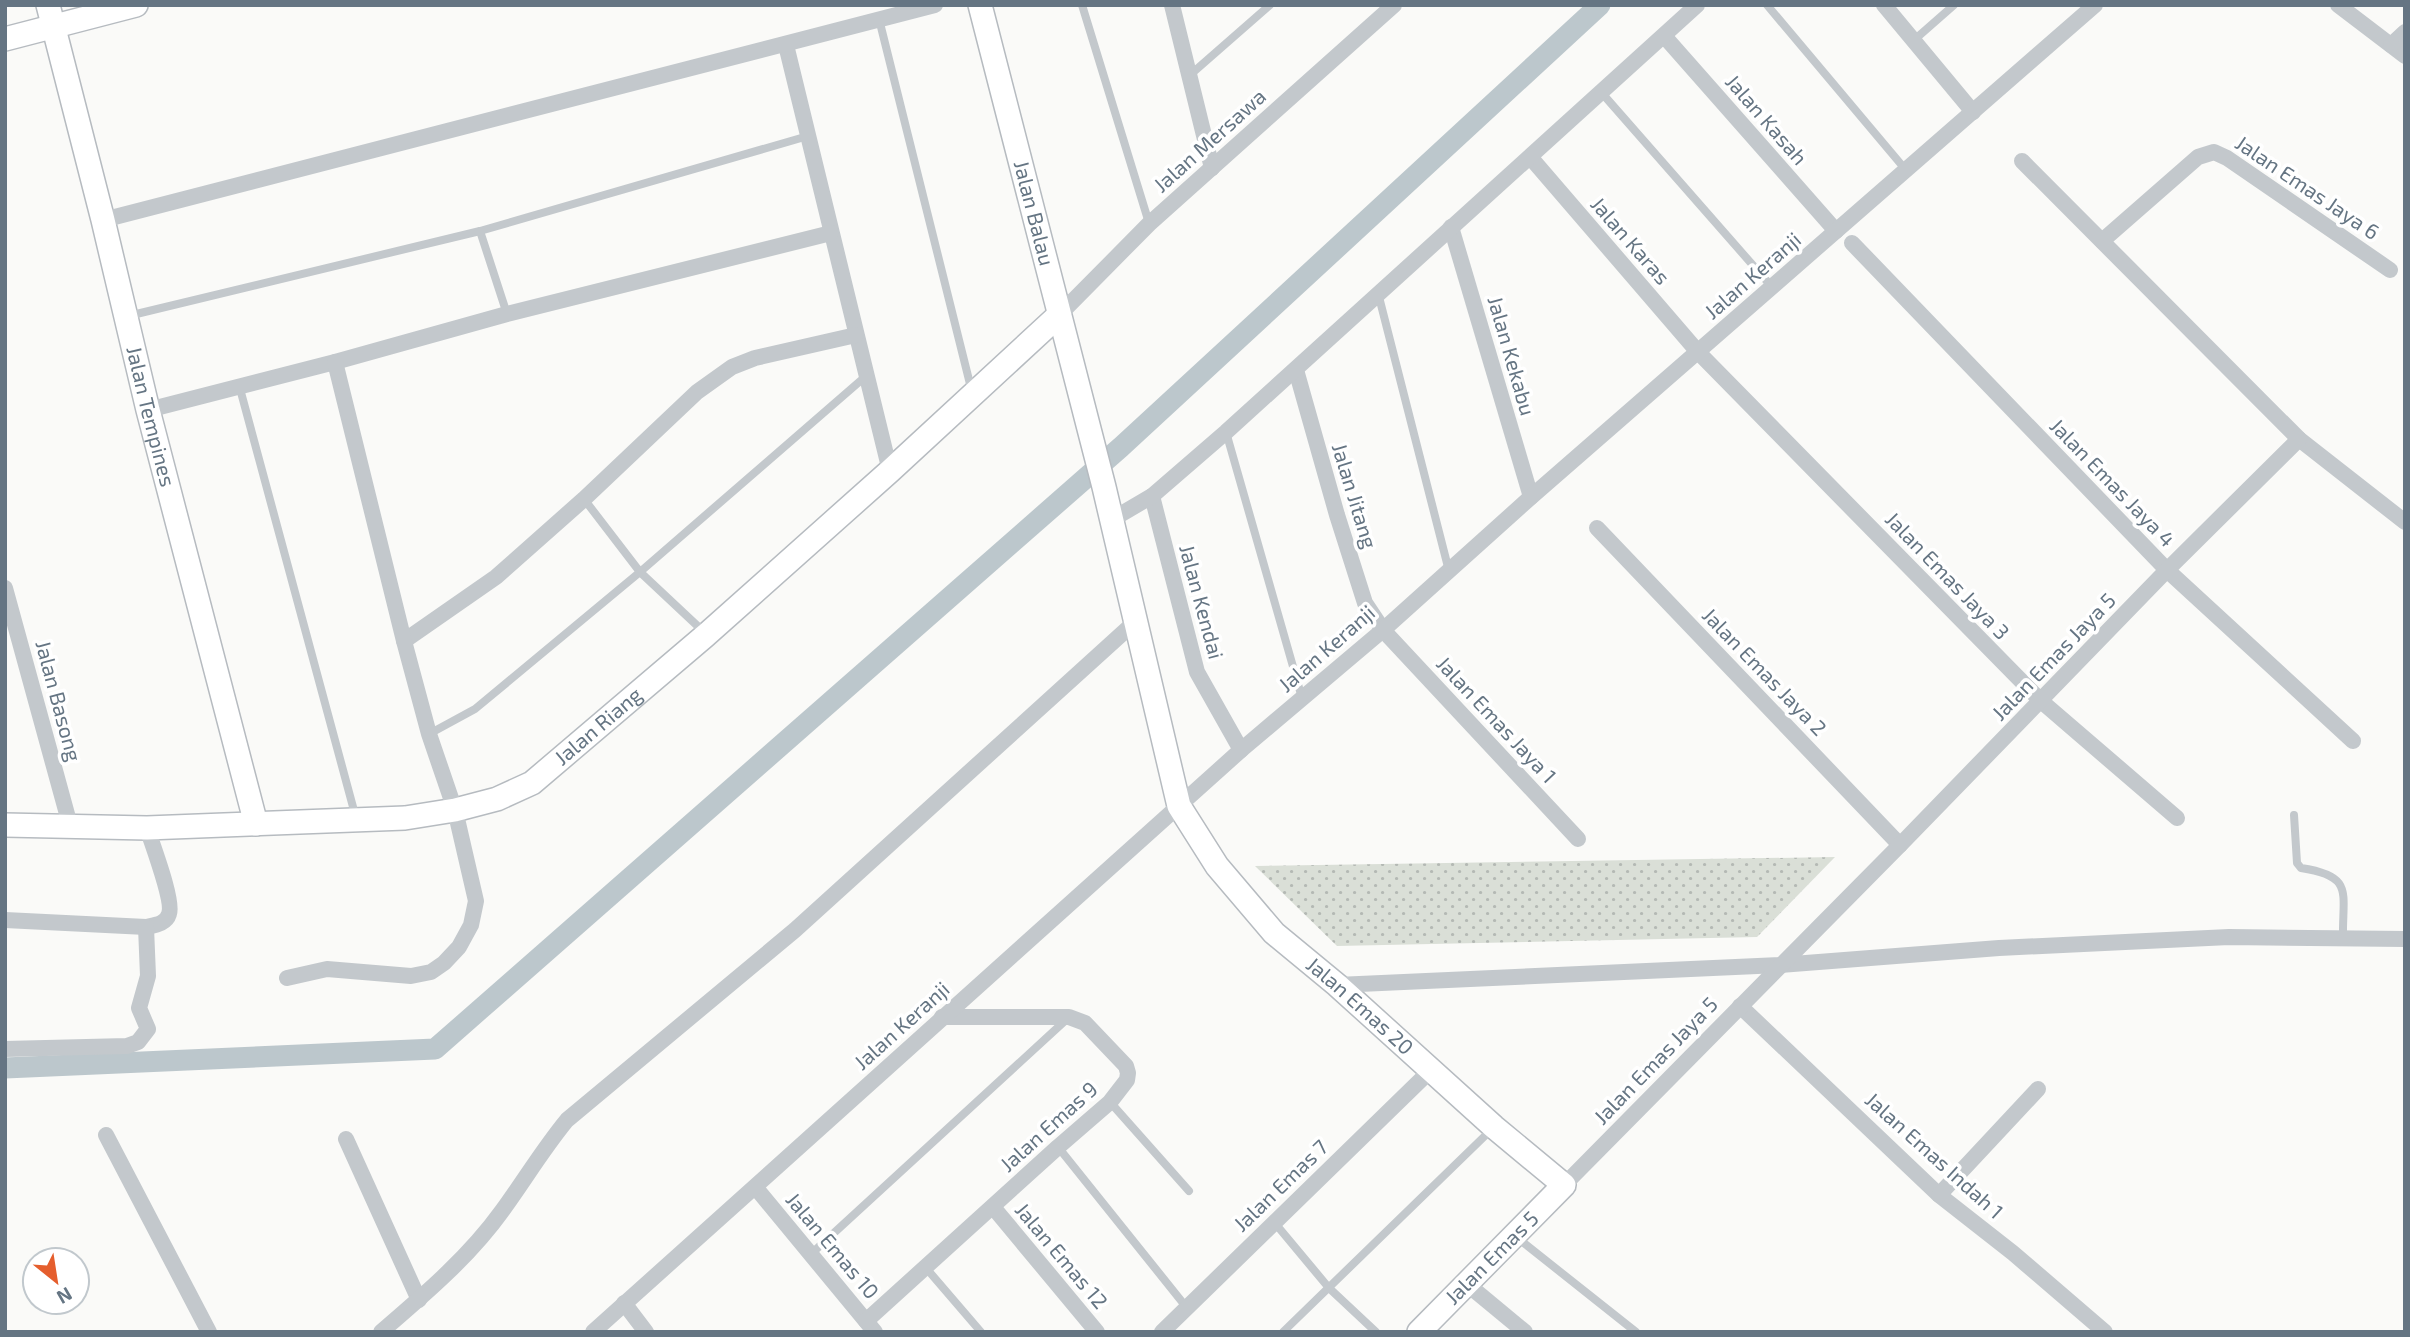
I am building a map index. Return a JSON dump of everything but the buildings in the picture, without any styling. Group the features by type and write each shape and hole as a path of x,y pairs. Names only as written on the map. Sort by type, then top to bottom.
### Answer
{"street":[{"path":"5,39 51,16 136,5"},
{"path":"103,220 935,5"},
{"name":"Jalan Balau","path":"980,5 1136,621"},
{"path":"1172,5 1212,168"},
{"name":"Jalan Mersawa","path":"1059,315 1149,224 1394,5"},
{"path":"1111,520 1152,496 1226,432 1665,37 1697,5"},
{"path":"1884,5 1973,112"},
{"name":"Jalan Keranji","path":"593,1332 1241,750 1382,630 2095,5"},
{"path":"2338,5 2405,56"},
{"name":"Jalan Tempines","path":"51,16 148,410 256,824"},
{"path":"2391,45 2405,32"},
{"name":"Jalan Kasah","path":"1665,37 1836,231"},
{"path":"786,45 890,471"},
{"name":"Jalan Emas Jaya 6","path":"2102,241 2198,157 2214,152 2227,158 2390,270"},
{"name":"Jalan Karas","path":"1531,158 1698,352"},
{"path":"2022,161 2300,439 2405,522"},
{"name":"Jalan Kekabu","path":"1451,227 1531,497"},
{"path":"148,410 507,314 831,233"},
{"name":"Jalan Emas Jaya 4","path":"1852,243 2167,570 2353,741"},
{"name":"Jalan Riang","path":"5,825 147,828 405,818 455,810 497,799 533,783 706,635 1059,315"},
{"path":"404,641 496,577 584,499 697,392 732,367 755,358 856,335"},
{"name":"Jalan Emas Jaya 3","path":"1698,352 2041,701 2177,818"},
{"path":"287,978 327,969 411,976 431,972 459,947 471,925 476,901 455,810 429,734 404,641 335,362"},
{"name":"Jalan Jitang","path":"1296,370 1365,603 1382,630"},
{"name":"Jalan Emas Jaya 5","path":"1564,1185 2167,570 2300,439"},
{"name":"Jalan Kendai","path":"1152,496 1198,672 1241,750"},
{"name":"Jalan Emas Jaya 2","path":"1597,528 1900,845"},
{"name":"Jalan Basong","path":"5,588 70,825"},
{"path":"381,1332 419,1300 468,1252 502,1213 544,1147 567,1120 795,930 1136,621"},
{"name":"Jalan Emas 20","path":"1136,621 1179,806 1217,866 1274,933 1494,1127 1564,1185"},
{"name":"Jalan Emas Jaya 1","path":"1382,630 1578,839"},
{"path":"5,920 146,927 163,923 169,914 169,898 147,828"},
{"path":"5,1049 127,1046 138,1042 148,1029 139,1008 148,976 146,927"},
{"path":"1336,985 1780,965 1999,948 2229,937 2405,939"},
{"name":"Jalan Emas Indah 1","path":"1740,1006 1939,1195 2013,1253 2105,1332"},
{"path":"942,1017 1069,1017"},
{"name":"Jalan Emas 9","path":"871,1326 926,1268 1110,1102 1126,1080 1126,1066 1085,1023 1069,1017"},
{"name":"Jalan Emas 7","path":"1162,1332 1430,1071"},
{"path":"1939,1195 2038,1089"},
{"path":"106,1135 209,1332"},
{"path":"346,1139 419,1300"},
{"name":"Jalan Emas 5","path":"1419,1332 1564,1185"},
{"name":"Jalan Emas 10","path":"756,1188 871,1326"},
{"name":"Jalan Emas 12","path":"993,1207 1097,1332"},
{"path":"1467,1284 1525,1332"},
{"path":"624,1303 646,1332"}],"lane":[{"path":"1082,5 1149,224"},
{"path":"1190,75 1270,5"},
{"path":"1768,5 1905,169"},
{"path":"1913,41 1954,5"},
{"path":"879,19 973,395"},
{"path":"1601,92 1772,287"},
{"path":"125,316 480,231 808,136"},
{"path":"480,231 507,314"},
{"path":"1378,293 1449,571"},
{"path":"429,734 475,709 640,572 866,376"},
{"path":"239,386 357,821"},
{"path":"1226,432 1302,698"},
{"path":"584,499 640,572 706,635"},
{"path":"2294,816 2297,863 2301,868 2335,877 2342,886 2343,939"},
{"path":"810,1255 1069,1017"},
{"path":"1110,1102 1189,1191"},
{"path":"1283,1332 1494,1127"},
{"path":"1058,1147 1188,1308"},
{"path":"1274,1222 1329,1288 1376,1332"},
{"path":"1514,1236 1636,1332"},
{"path":"926,1268 981,1332"}],"shaded area":[{"path":"1835,857 1757,937 1337,946 1255,866"}],"waterway":[{"path":"5,1068 435,1049 1121,447 1600,5"}]}
